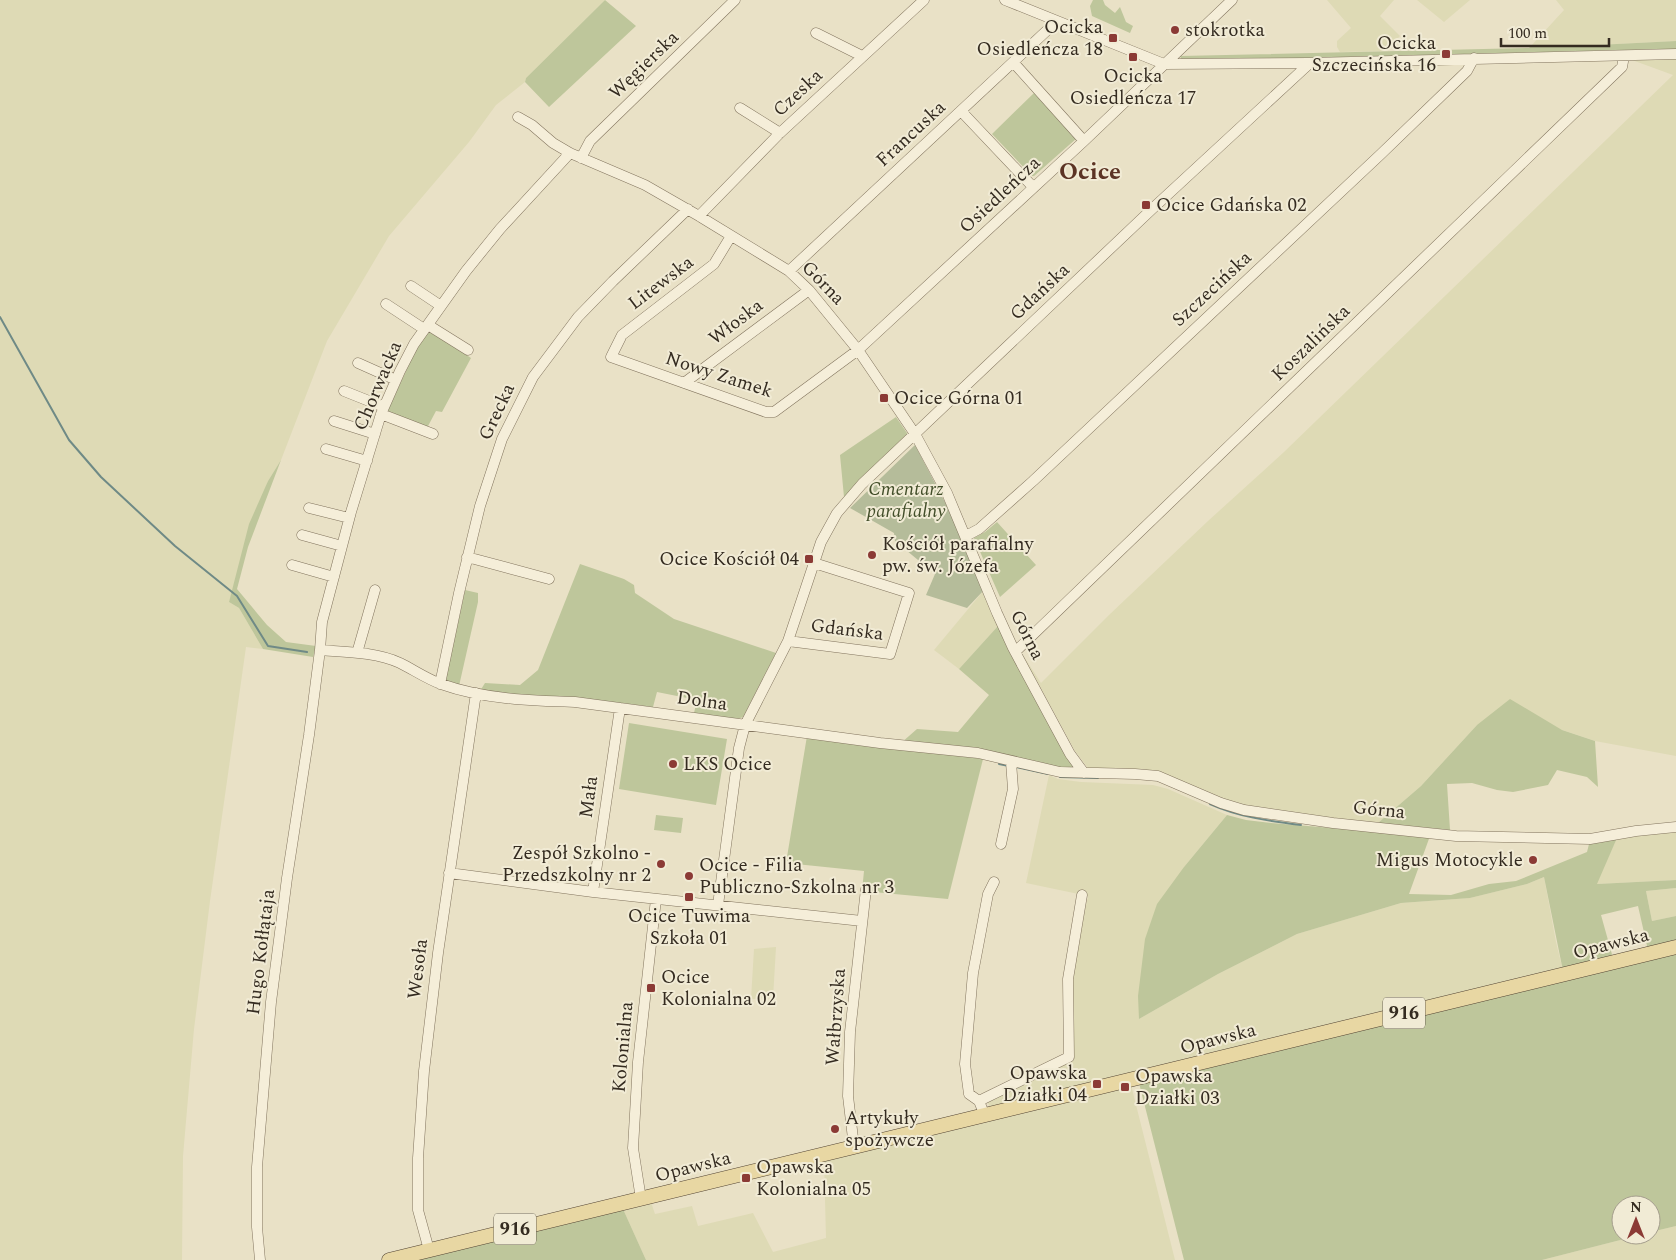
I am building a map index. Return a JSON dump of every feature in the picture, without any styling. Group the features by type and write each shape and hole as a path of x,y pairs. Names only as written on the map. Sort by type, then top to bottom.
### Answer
{"main road":[{"name":"Opawska","path":"389,1260 1676,947"}],"street":[{"name":"Węgierska","path":"581,158 590,141 735,0"},
{"name":"Czeska","path":"699,216 780,133 924,0"},
{"path":"1005,0 1164,64 1676,54"},
{"name":"Osiedleńcza","path":"858,350 1084,141 1232,0"},
{"name":"Francuska","path":"788,271 1056,22"},
{"path":"816,33 862,56"},
{"name":"Koszalińska","path":"1015,652 1622,67 1624,56"},
{"name":"Szczecińska","path":"966,536 980,529 1033,482 1467,71 1474,58"},
{"path":"1013,62 1084,141"},
{"name":"Gdańska","path":"718,905 739,748 745,725 788,641 821,542 837,513 862,484 1310,62"},
{"path":"740,108 780,133"},
{"path":"961,111 1033,187"},
{"name":"Górna","path":"518,117 570,153 645,185 688,209 788,271 809,290 858,350 916,434 947,494 966,536 996,613 1015,652 1070,754 1084,772 1158,776 1222,803 1266,814 1456,836 1590,839 1676,826"},
{"name":"Chorwacka","path":"320,650 322,622 366,461 383,411 414,344 500,229 570,153"},
{"name":"Grecka","path":"440,684 467,557 480,506 502,439 533,377 578,317 688,209"},
{"name":"Litewska","path":"611,357 622,334 714,264 731,236"},
{"path":"411,286 441,306"},
{"name":"Włoska","path":"684,383 809,290"},
{"path":"386,304 468,350"},
{"name":"Nowy Zamek","path":"611,357 766,412 774,412 858,350"},
{"path":"358,363 396,380"},
{"path":"344,392 433,434"},
{"path":"334,420 375,434"},
{"path":"326,449 366,461"},
{"path":"309,508 349,518"},
{"path":"302,535 342,546"},
{"path":"467,557 548,579"},
{"name":"Gdańska","path":"788,641 890,654 909,594 814,563"},
{"path":"292,565 334,577"},
{"path":"357,653 375,590"},
{"name":"Dolna","path":"320,650 357,653 398,663 440,684 476,693 538,701 574,702 880,743 978,753 1011,766 1060,772 1084,772"},
{"name":"Hugo Kołłątaja","path":"260,1260 257,1226 257,1167 271,1002 287,878 310,735 320,650"},
{"name":"Wesoła","path":"429,1250 418,1210 418,1158 424,1071 449,874 476,693"},
{"name":"Mała","path":"593,892 620,708"},
{"path":"1001,844 1013,789 1011,766"},
{"path":"449,874 593,892 862,921"},
{"path":"985,1116 980,1101 969,1094 965,1064 973,973 988,894 994,882"},
{"name":"Wałbrzyska","path":"854,1147 848,1096 850,1032 866,890"},
{"path":"980,1101 1069,1057 1068,979 1082,895"},
{"name":"Kolonialna","path":"641,1199 632,1148 638,1062 656,899"}],"shaded area":[{"path":"0,0 605,0 526,78 525,82 496,105 469,142 389,236 327,341 281,460 268,481 229,602 239,608 263,649 246,647 210,901 194,1029 183,1156 182,1260 0,1260"},
{"path":"1327,0 1394,0 1380,16 1400,36 1385,51 1340,52 1337,47 1337,41 1351,28"},
{"path":"1417,0 1470,0 1444,22"},
{"path":"1556,0 1676,0 1676,41 1531,46 1564,10"},
{"path":"1676,58 1676,756 1595,741 1562,730 1477,725 1421,786 1378,823 1301,816 1245,807 1174,779 1088,768 1075,751 1021,652 1041,683 1109,615 1284,452 1673,75 1632,60"},
{"path":"984,590 998,626 959,669 934,650"},
{"path":"1049,775 1058,779 1081,782 1153,785 1168,789 1227,815 1184,867 1139,1019 1218,974 1297,934 1401,903 1470,898 1527,884 1544,877 1563,971 990,1108 987,1100 1072,1058 1071,1010 1075,956 1088,896 1026,883"},
{"path":"1676,829 1676,880 1596,884 1617,838"},
{"path":"1676,888 1676,916 1652,921 1646,891"},
{"path":"776,947 773,998 751,999 754,949"},
{"path":"1131,1085 1175,1260 646,1260 623,1209 651,1202 655,1214 692,1206 698,1226 753,1213 773,1252 826,1238 824,1160"},
{"path":"1676,1226 1676,1260 1542,1260 1611,1242 1611,1245 1661,1245 1661,1230"}],"green space":[{"path":"605,0 636,26 549,107 525,82 526,78"},
{"path":"1093,0 1103,0 1105,5 1115,13 1120,7 1126,22 1133,26 1130,33 1092,16 1090,6"},
{"path":"1676,41 1676,49 1182,61 1180,56 1529,48 1531,46"},
{"path":"1034,93 1077,138 1032,176 992,134"},
{"path":"430,331 471,358 442,412 436,411 427,428 387,412 420,341"},
{"path":"896,417 909,436 844,497 840,455"},
{"name":"Cmentarz parafialny","path":"915,445 947,506 984,590 967,608 926,595 935,574 895,541 894,533 850,508"},
{"path":"281,460 248,547 237,589 267,625 286,642 316,646 313,657 263,649 239,608 229,602 249,524 268,481"},
{"path":"997,522 1036,565 1000,597 974,538"},
{"path":"580,564 624,579 634,585 635,593 674,619 776,653 743,717 735,720 694,713 697,700 657,692 653,707 566,698 549,699 480,691 485,683 520,685 538,670"},
{"path":"465,590 478,593 478,602 459,686 445,683"},
{"path":"998,626 1081,771 901,743 917,729 958,732 989,695 959,669"},
{"path":"1510,699 1562,730 1595,741 1598,787 1587,777 1557,770 1548,785 1513,792 1472,783 1447,784 1450,830 1378,823 1421,786 1477,725"},
{"name":"LKS Ocice","path":"629,723 727,739 716,805 619,789"},
{"path":"807,736 983,759 948,899 862,891 864,871 786,863"},
{"path":"656,815 683,818 681,833 654,830"},
{"path":"1227,815 1246,820 1271,823 1430,836 1409,894 1451,895 1489,884 1516,881 1587,852 1590,840 1617,838 1597,884 1676,880 1676,888 1646,891 1652,921 1676,916 1676,943 1648,950 1638,906 1601,915 1613,958 1563,971 1544,877 1527,884 1470,898 1401,903 1297,934 1218,974 1139,1019 1138,996 1145,939 1157,904 1184,867"},
{"path":"1676,954 1676,1226 1661,1230 1661,1195 1611,1195 1611,1242 1542,1260 1184,1260 1139,1083"},
{"path":"623,1209 646,1260 415,1260"}],"waterway":[{"path":"0,317 69,440 101,477 175,546 237,596 268,646 307,652"},
{"path":"999,764 1009,766"},
{"path":"1016,767 1048,774"},
{"path":"1060,777 1098,778"},
{"path":"1210,804 1243,815 1301,825"}],"place":[{"name":"stokrotka","path":"1175,30"},
{"name":"Ocicka Osiedleńcza 18","path":"1113,38"},
{"name":"Ocicka Szczecińska 16","path":"1446,54"},
{"name":"Ocicka Osiedleńcza 17","path":"1133,57"},
{"name":"Ocice Gdańska 02","path":"1146,205"},
{"name":"Ocice Górna 01","path":"884,398"},
{"name":"Kościół parafialny pw. św. Józefa","path":"872,555"},
{"name":"Ocice Kościół 04","path":"809,559"},
{"name":"LKS Ocice","path":"673,764"},
{"name":"Migus Motocykle","path":"1533,860"},
{"name":"Zespół Szkolno - Przedszkolny nr 2","path":"661,864"},
{"name":"Ocice - Filia Publiczno-Szkolna nr 3","path":"689,876"},
{"name":"Ocice Tuwima Szkoła 01","path":"689,897"},
{"name":"Ocice Kolonialna 02","path":"651,988"},
{"name":"Opawska Działki 04","path":"1097,1084"},
{"name":"Opawska Działki 03","path":"1125,1087"},
{"name":"Artykuły spożywcze","path":"835,1129"},
{"name":"Opawska Kolonialna 05","path":"746,1178"}],"district":[{"name":"Ocice","path":"1090,172"}]}
